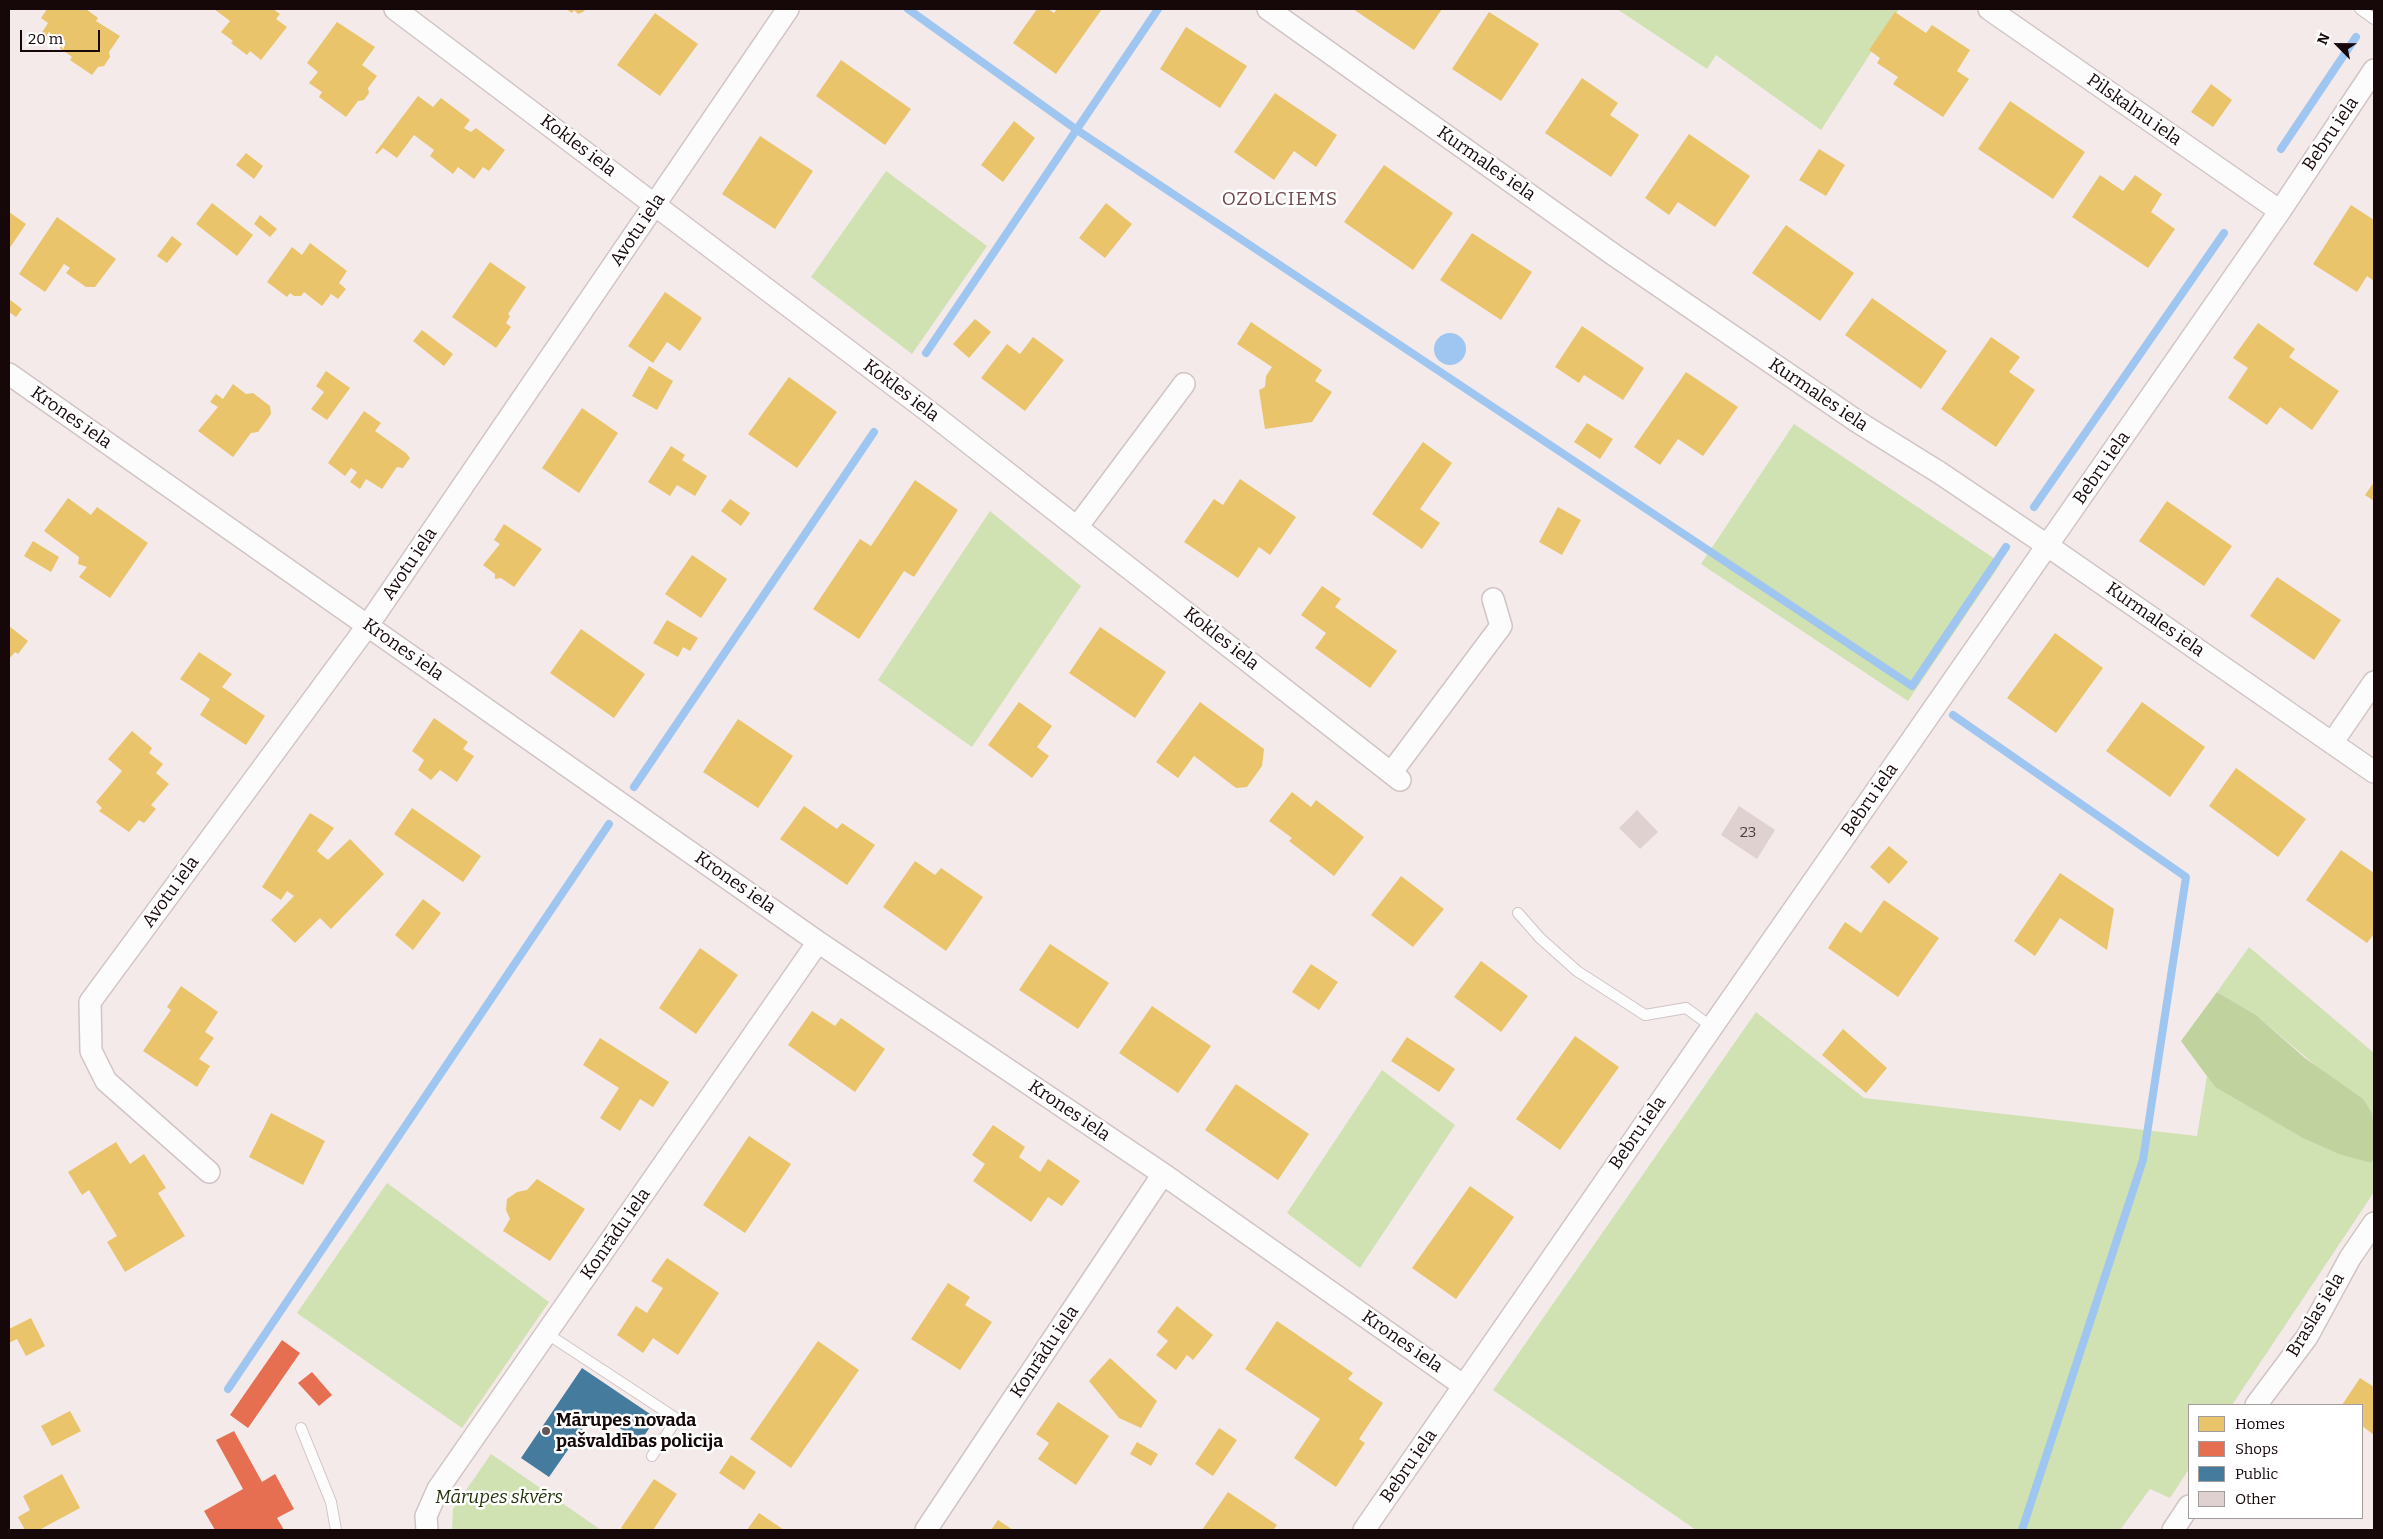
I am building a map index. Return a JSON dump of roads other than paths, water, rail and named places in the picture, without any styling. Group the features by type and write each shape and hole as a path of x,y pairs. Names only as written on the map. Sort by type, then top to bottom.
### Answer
{"street":[{"name":"Kokles iela","path":"395,9 656,204 1077,527 1396,776 1501,626 1493,599"},
{"name":"Avotu iela","path":"209,1172 106,1081 91,1051 90,1002 368,625 788,9"},
{"name":"Kurmales iela","path":"1268,9 1614,255 1858,422 1940,473 2048,546 2374,772"},
{"name":"Pilskalnu iela","path":"1989,9 2280,211"},
{"name":"Bebru iela","path":"1364,1530 2280,211 2374,70"},
{"name":"Krones iela","path":"9,374 818,942 1163,1174 1464,1386"},
{"path":"1077,527 1184,384"},
{"path":"2332,743 2374,682"},
{"name":"Konrādu iela","path":"428,1530 426,1516 438,1489 672,1156 818,942"},
{"name":"Konrādu iela","path":"926,1530 1163,1174"},
{"name":"Braslas iela","path":"2257,1404 2307,1337 2350,1258 2374,1223"},
{"path":"2173,1530 2188,1508"}],"lane":[{"path":"2360,9 2374,19"},
{"path":"1518,913 1540,938 1577,971 1645,1015 1686,1008 1712,1027"},
{"path":"546,1333 677,1419 652,1456"},
{"path":"301,1428 331,1502 336,1530"}],"water":[{"path":"1450,333 1456,334 1461,338 1465,343 1465,355 1461,360 1456,364 1450,365 1444,364 1439,360 1435,355 1434,349 1435,343 1439,338 1444,334"}],"waterway":[{"path":"908,9 1077,130 1912,686 2006,547"},
{"path":"926,353 1158,9"},
{"path":"2281,149 2356,37"},
{"path":"2034,507 2224,233"},
{"path":"634,787 874,432"},
{"path":"1953,715 2186,877 2143,1160 2022,1530"},
{"path":"228,1389 609,824"}],"place":[{"name":"Mārupes novada pašvaldības policija","path":"546,1431"}],"district":[{"name":"OZOLCIEMS","path":"1280,200"}],"park label":[{"name":"Mārupes skvērs","path":"499,1498"}]}
